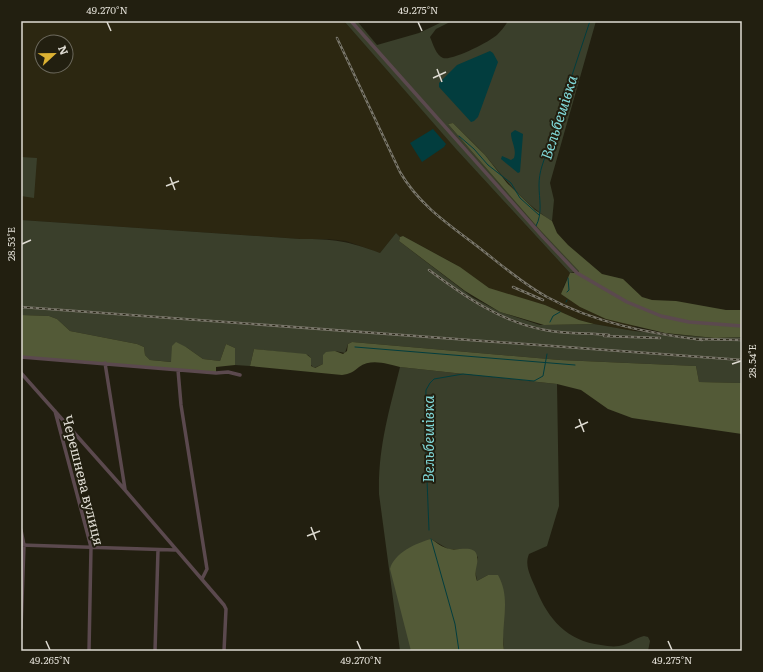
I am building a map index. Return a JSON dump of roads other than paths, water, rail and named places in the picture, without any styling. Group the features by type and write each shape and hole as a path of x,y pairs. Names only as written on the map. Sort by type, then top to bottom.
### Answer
{"street":[{"path":"351,21 543,237 578,273 626,302 660,316 689,322 742,326"},
{"path":"21,357 178,370 228,372 240,375"},
{"path":"105,363 125,490"},
{"path":"178,370 181,405 207,569 202,579"},
{"path":"21,373 55,409 202,579 225,608 224,651"},
{"name":"Черешнева вулиця","path":"55,409 91,547 88,651"},
{"path":"21,530 23,545 21,628"},
{"path":"23,545 176,550"},
{"path":"155,651 158,550"}],"water":[{"path":"490,51 493,53 498,62 478,117 471,122 439,87 439,83 457,65"},
{"path":"433,129 446,144 422,162 410,143"},
{"path":"515,130 523,134 520,172 518,173 501,159 502,156 511,160 514,158 515,152 511,133"}],"waterway":[{"name":"Вельбешівка","path":"536,226 540,211 539,183 541,168 590,21"},
{"name":"Вельбешівка","path":"459,136 474,149 488,165 511,183 520,198 539,215"},
{"name":"Вельбешівка","path":"567,292 569,290 568,278"},
{"name":"Вельбешівка","path":"550,322 553,316 560,312"},
{"path":"355,347 575,365"},
{"name":"Вельбешівка","path":"429,530 425,429 426,390 430,383 434,379 463,374 534,381 543,376 547,354"},
{"name":"Вельбешівка","path":"431,539 455,624 459,651"}],"railway":[{"path":"337,38 400,172 415,193 442,219 509,272 537,291 565,306 584,314 622,326 702,340"},
{"path":"429,270 469,298 513,321 545,330 609,335"},
{"path":"513,287 543,300"},
{"path":"21,307 742,360"},
{"path":"604,336 660,338"},
{"path":"696,339 742,340"}]}
